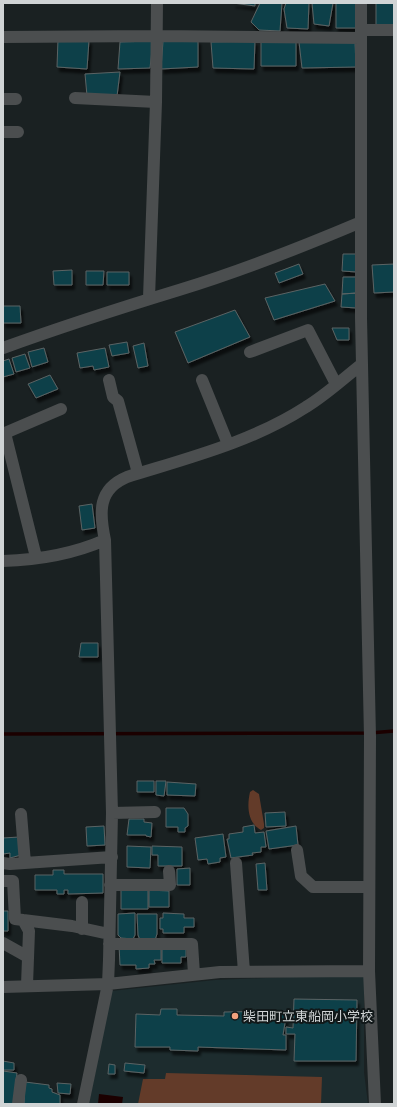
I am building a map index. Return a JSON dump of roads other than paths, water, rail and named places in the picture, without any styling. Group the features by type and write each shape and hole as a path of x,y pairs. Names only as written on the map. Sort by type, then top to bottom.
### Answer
{"street":[{"path":"149,298 158,3"},
{"path":"361,3 362,364 370,732 369,971 375,1104"},
{"path":"3,37 361,34 394,30"},
{"path":"76,98 156,102"},
{"path":"3,99 16,99"},
{"path":"3,132 18,132"},
{"path":"3,348 149,298 180,290 298,248 362,222"},
{"path":"250,352 308,330 336,384"},
{"path":"83,1104 108,984 112,813 105,540 100,518 105,494 118,480 249,438 307,406 362,364"},
{"path":"109,380 113,397 118,401 138,473"},
{"path":"202,380 228,444"},
{"path":"36,558 5,433 61,409"},
{"path":"3,561 36,558 83,549 105,540"},
{"path":"112,813 156,812"},
{"path":"21,814 25,863"},
{"path":"297,850 300,876 313,887 369,887"},
{"path":"3,863 25,863 112,857"},
{"path":"236,863 244,972"},
{"path":"110,885 170,885 169,871"},
{"path":"3,880 13,881 14,919 82,929 109,939 192,944 194,974"},
{"path":"82,902 82,929"},
{"path":"23,920 29,931 27,985"},
{"path":"3,944 28,958"},
{"path":"3,987 27,985 108,984 194,974 369,971"},
{"path":"18,1104 21,1080"}],"waterway":[{"path":"3,734 370,733 394,731"}],"place":[{"name":"柴田町立東船岡小学校","path":"235,1016"}]}
